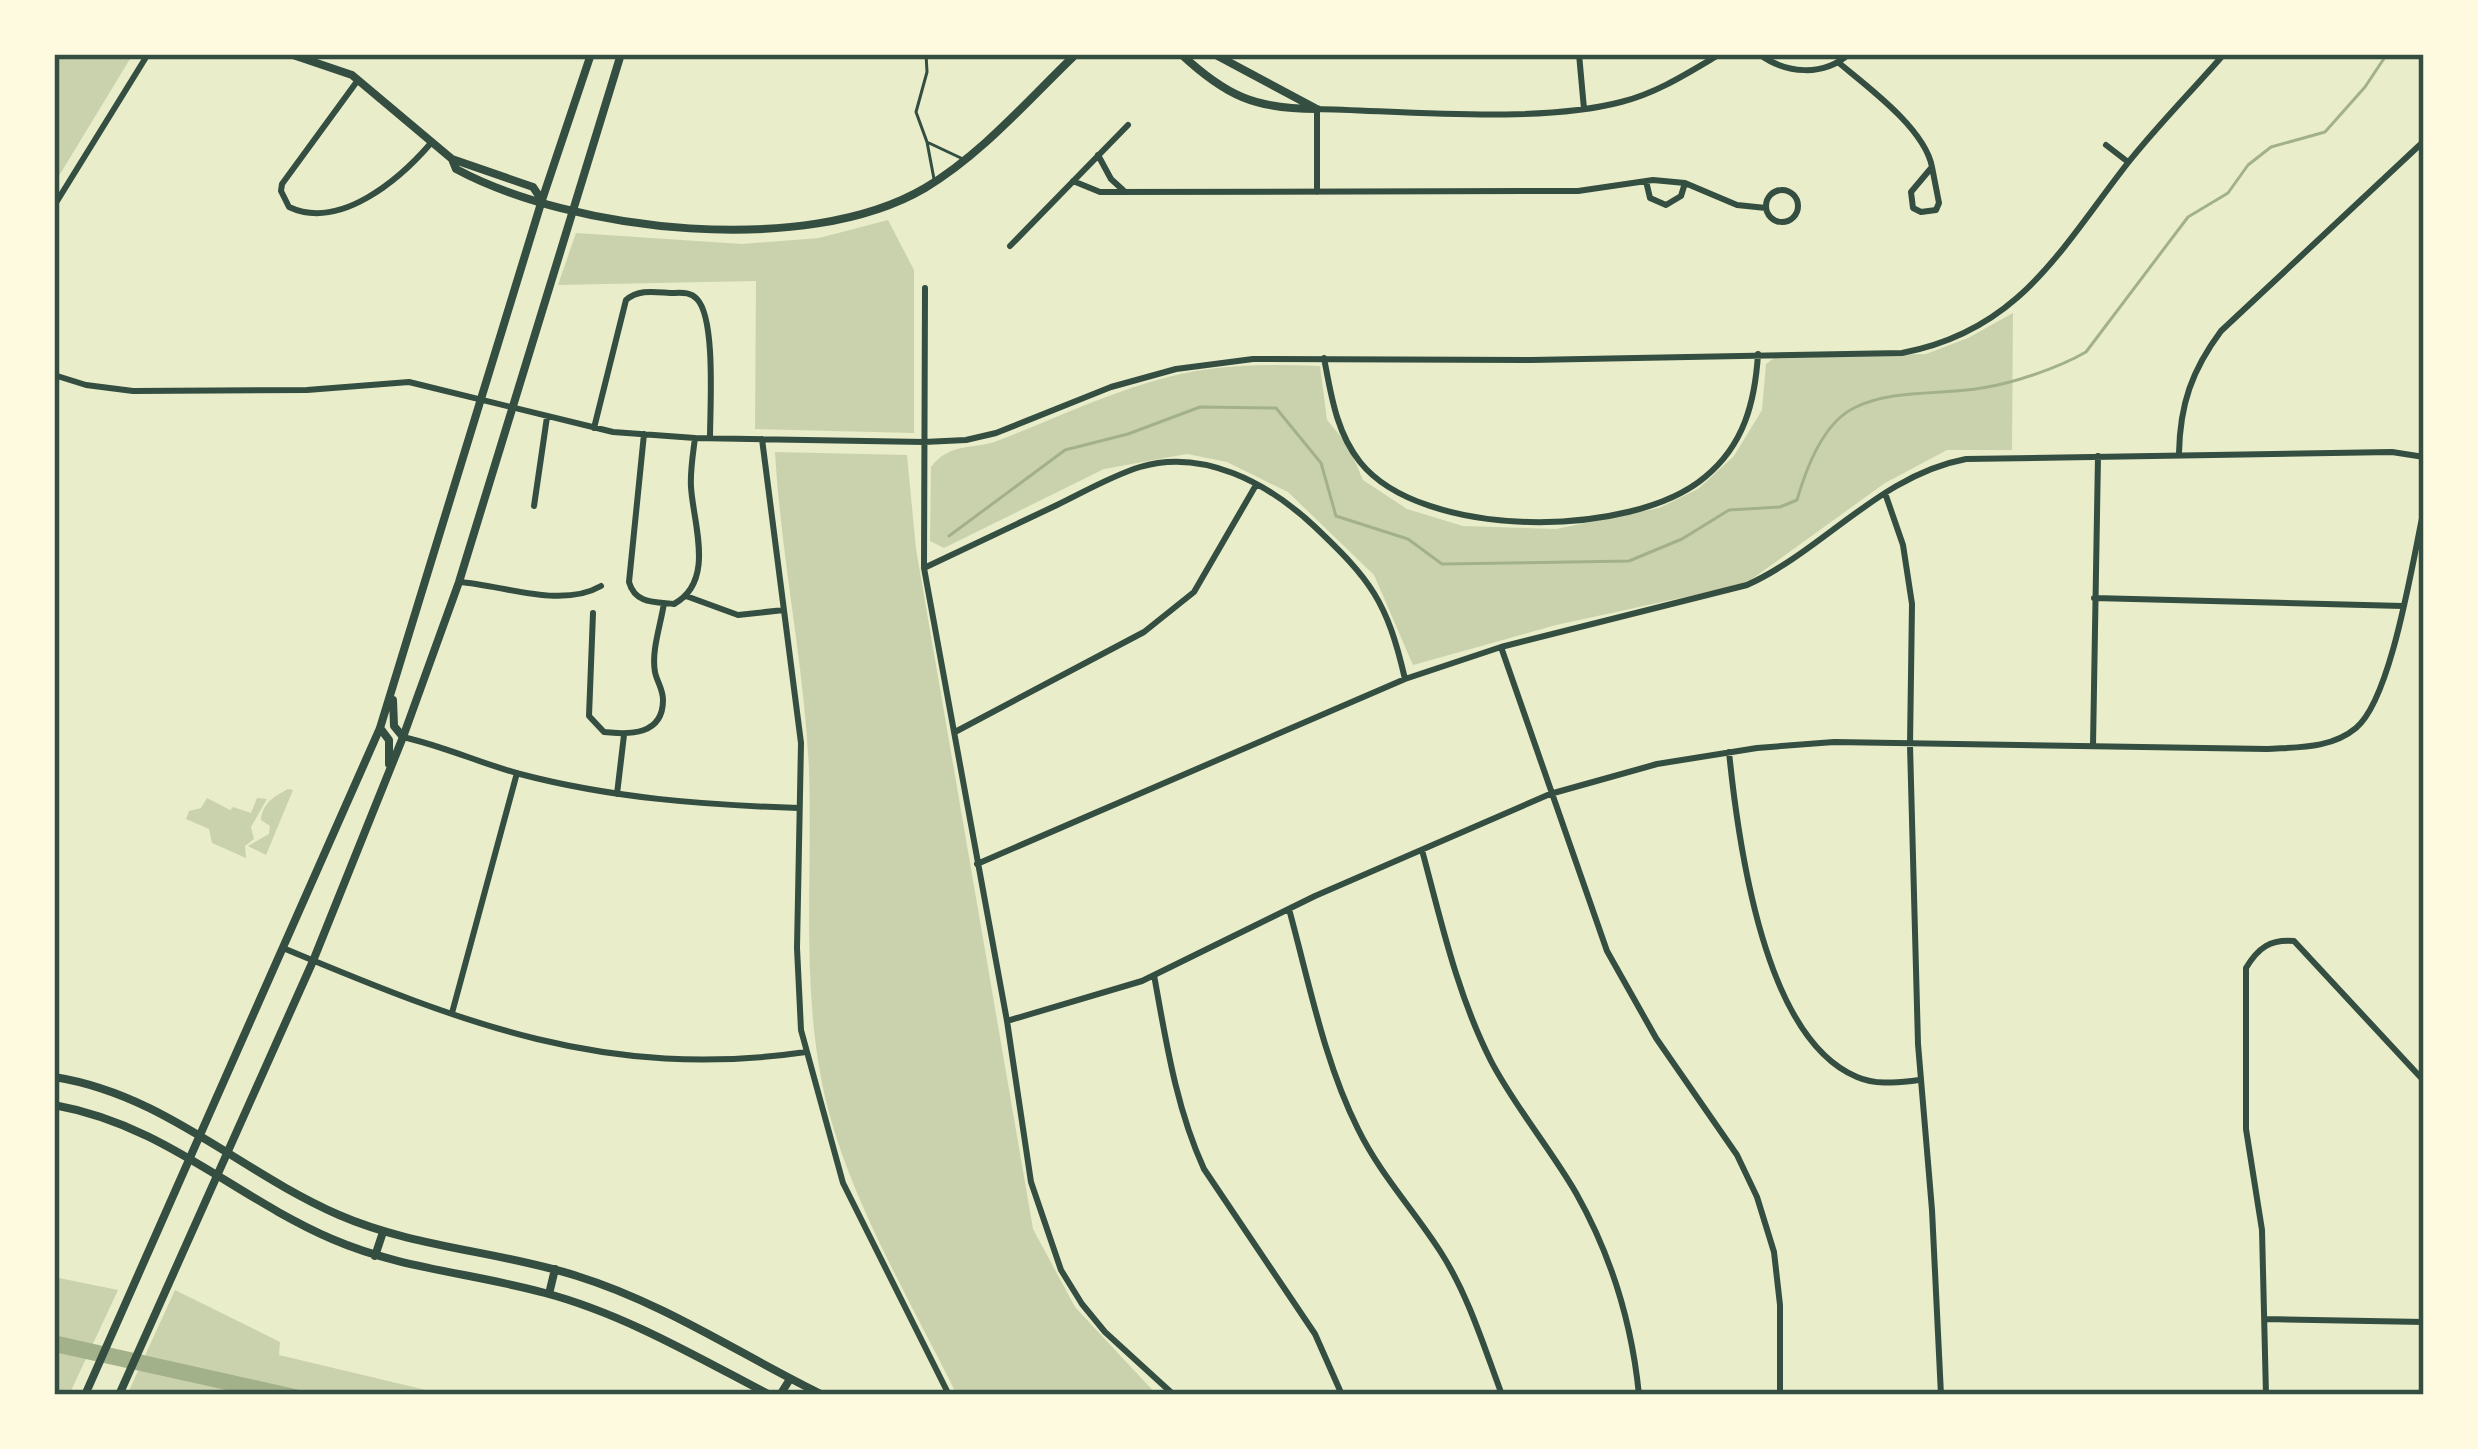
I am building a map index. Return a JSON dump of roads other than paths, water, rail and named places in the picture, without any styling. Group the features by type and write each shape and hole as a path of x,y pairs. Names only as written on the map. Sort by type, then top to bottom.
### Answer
{"main road":[{"path":"290,54 358,80 452,158 533,187 542,200"},
{"path":"85,1395 380,728 591,54"},
{"path":"120,1393 313,961 403,737 459,583 621,54"},
{"path":"1180,54 1235,96 1271,109 1317,109"},
{"path":"1214,54 1317,109"},
{"path":"452,158 456,169 520,199 572,210 676,227 776,228 824,223 882,209 934,182 965,159 1071,56"},
{"path":"394,686 394,726 403,737"},
{"path":"380,728 389,740 388,772"},
{"path":"54,1077 138,1100 336,1214 383,1232 555,1269 629,1295 823,1395"},
{"path":"54,1105 129,1124 306,1226 375,1256 549,1294 629,1324 770,1395"},
{"path":"375,1256 383,1232"},
{"path":"549,1294 555,1269"},
{"path":"780,1395 790,1379"}],"street":[{"path":"54,206 148,54"},
{"path":"1579,54 1584,109"},
{"path":"1317,192 1317,109 1584,109 1653,92 1720,54"},
{"path":"1759,54 1784,69 1797,70 1839,63 1849,54"},
{"path":"54,375 133,391 320,389 409,382 594,428 644,434 924,442 996,433 1111,387 1176,369 1253,358 1531,360 1902,353 1961,337 2032,288 2128,162 2224,54"},
{"path":"1839,63 1901,118 1925,148 1932,167 1939,203 1936,210 1921,212 1913,208 1911,192 1932,167"},
{"path":"358,80 282,184 289,207 305,214 332,213 404,174 431,143"},
{"path":"1010,246 1128,125"},
{"path":"2179,454 2186,390 2210,345 2424,141"},
{"path":"2106,145 2128,162"},
{"path":"1099,155 1111,179 1126,192"},
{"path":"1073,182 1100,192 1578,191 1646,182 1685,183 1737,205 1766,208"},
{"path":"1646,182 1650,198 1666,205 1681,196 1685,183"},
{"path":"1780,190 1792,194 1798,204 1795,216 1784,222 1772,218 1766,208 1769,196 1780,190"},
{"path":"925,288 924,568 1007,1022 1031,1182 1061,1270 1105,1332 1174,1395"},
{"path":"594,428 626,300 638,292 688,293 704,310 708,329 710,438"},
{"path":"1324,358 1337,419 1348,445 1389,489 1424,506 1464,515 1539,520 1652,506 1707,476 1733,447 1750,413 1758,354"},
{"path":"534,506 547,417"},
{"path":"644,434 629,574 636,596 674,604 692,585 699,554 691,486 695,438"},
{"path":"763,439 801,743 797,948 806,1052 843,1183 949,1395"},
{"path":"977,864 1405,679 1501,647 1747,585 1923,469 1963,459 2392,452 2424,457"},
{"path":"2093,746 2098,456"},
{"path":"924,568 1141,467 1199,462 1256,484 1303,516 1372,584 1387,616 1405,679"},
{"path":"955,732 1144,632 1170,613 1193,592 1256,484"},
{"path":"1885,493 1903,545 1912,604 1910,746 1922,1080 1941,1395"},
{"path":"1007,1022 1154,975 1289,909 1550,794 1657,764 1834,742 2267,749 2334,741 2356,728 2373,708 2403,606 2424,509"},
{"path":"459,583 564,597 587,594 601,586"},
{"path":"686,596 738,615 784,610"},
{"path":"2094,598 2403,606"},
{"path":"593,613 588,708 597,729 624,735 643,733 662,710 662,691 654,669 664,603"},
{"path":"1501,647 1606,951 1656,1038 1737,1155 1757,1197 1774,1252 1780,1305 1780,1395"},
{"path":"617,794 624,735"},
{"path":"403,737 517,773 617,794 668,802 799,808"},
{"path":"1729,752 1745,870 1771,963 1799,1022 1816,1047 1856,1076 1878,1084 1922,1080"},
{"path":"452,1013 517,773"},
{"path":"1422,850 1454,967 1482,1043 1575,1192 1608,1262 1632,1345 1639,1395"},
{"path":"1289,909 1332,1063 1355,1124 1395,1192 1442,1253 1477,1326 1502,1395"},
{"path":"2266,1395 2262,1230 2246,1130 2246,968 2255,953 2272,942 2294,941 2424,1082"},
{"path":"283,948 452,1013 556,1046 626,1057 708,1061 806,1052"},
{"path":"1154,975 1173,1078 1204,1169 1315,1334 1342,1395"},
{"path":"2266,1319 2424,1322"}],"lane":[{"path":"926,54 927,72 916,112 934,182"},
{"path":"927,142 965,159"}],"waterway":[{"path":"949,536 1065,450 1128,434 1200,407 1276,408 1321,463 1336,516 1408,539 1442,564 1629,561 1682,539 1729,510 1780,507 1797,500 1825,436 1854,408 1884,398 2008,383 2086,352 2188,217 2228,193 2248,165 2271,147 2325,132 2387,54"}]}
